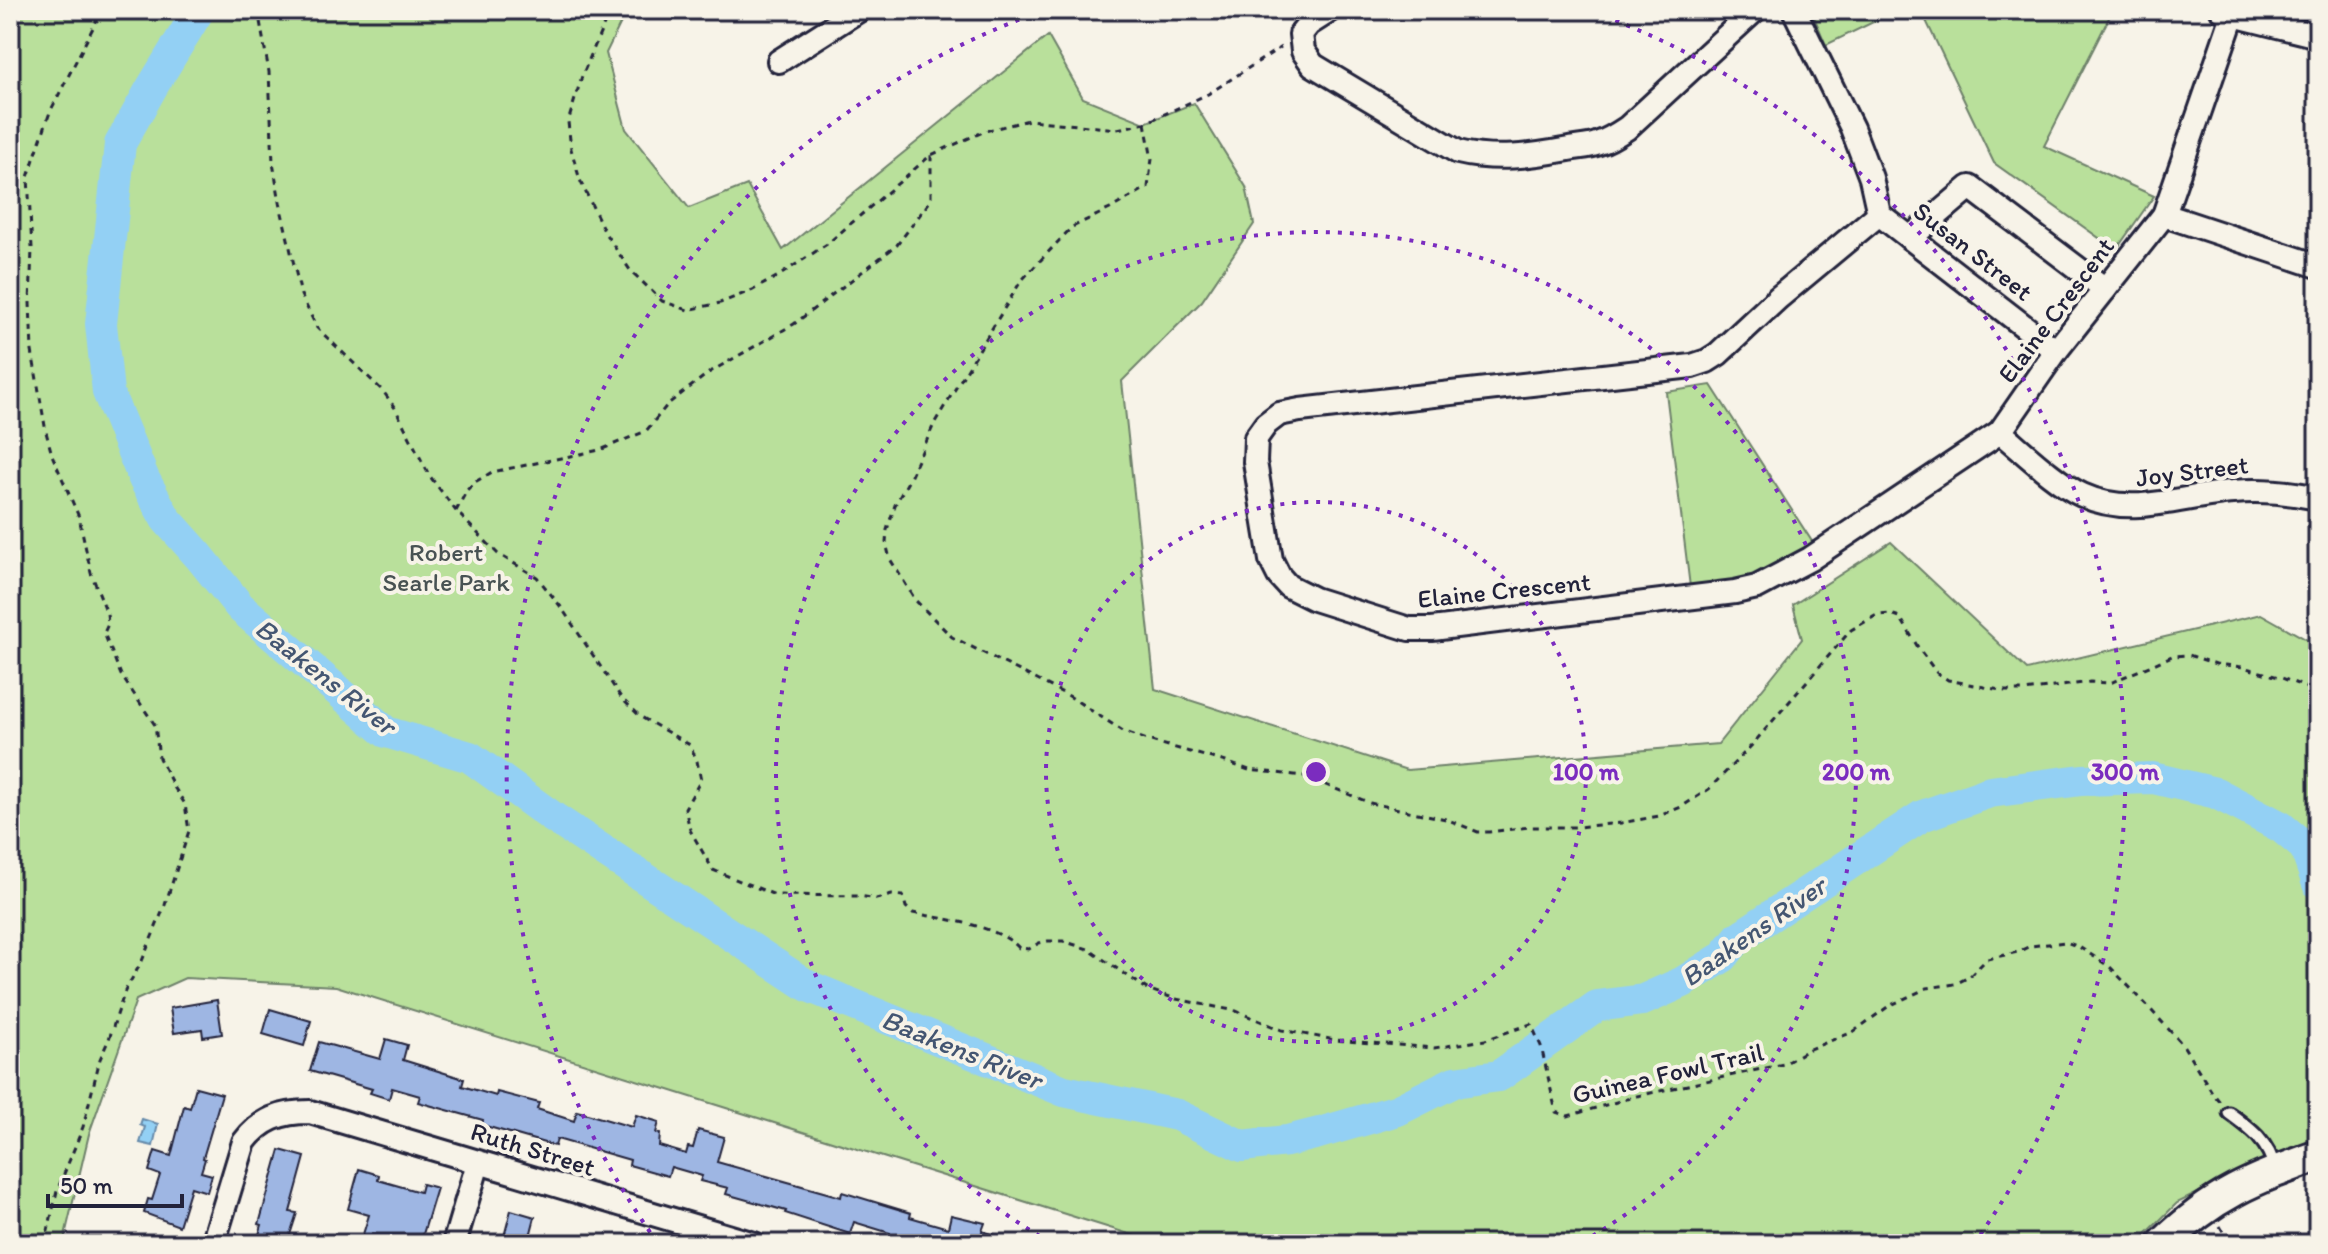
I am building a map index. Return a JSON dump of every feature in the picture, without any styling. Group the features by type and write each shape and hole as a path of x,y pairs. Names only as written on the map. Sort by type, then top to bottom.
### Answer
{"street":[{"path":"779,61 859,10"},
{"path":"1331,10 1309,24 1301,38 1303,51 1313,65 1458,152 1498,158 1598,144 1611,138 1627,128 1755,10"},
{"name":"Susan Street","path":"1794,10 1852,128 1871,178 1879,214 2056,351"},
{"path":"2228,12 2318,36"},
{"name":"Elaine Crescent","path":"1879,214 1707,361 1692,366 1279,414 1266,424 1256,438 1255,462 1271,560 1279,576 1288,586 1314,599 1409,629 1432,629 1735,592 1757,587 1810,559 2000,432 2056,351 2164,215 2228,12"},
{"path":"1910,238 1970,187 2105,289"},
{"path":"2164,215 2318,266"},
{"name":"Joy Street","path":"2000,432 2080,494 2116,505 2134,507 2231,492 2270,490 2318,498"},
{"name":"Ruth Street","path":"213,1244 244,1142 264,1122 277,1115 295,1112 310,1112 478,1163 698,1236 754,1244"},
{"path":"2163,1244 2218,1198 2275,1171 2318,1156"},
{"path":"454,1244 478,1163"}],"lane":[{"path":"2229,1113 2264,1143 2275,1171"}],"path":[{"path":"45,1244 57,1191 83,1127 100,1059 125,991 142,961 165,905 189,831 185,804 159,758 155,725 121,675 104,633 108,624 107,613 91,573 79,517 49,444 32,351 28,177 50,112 102,10"},
{"name":"Guinea Fowl Trail","path":"258,10 269,72 273,163 301,295 317,328 383,391 429,475 456,511 498,554 537,577 561,607 622,699 641,717 690,745 701,780 685,808 690,830 713,870 775,895 876,899 903,896 906,907 913,913 972,925 1012,941 1019,948 1029,949 1039,943 1063,941 1088,949 1147,989 1176,999 1236,1011 1282,1030 1335,1040 1434,1048 1485,1040 1531,1024 1541,1046 1556,1112 1568,1116 1637,1096 1784,1064 1807,1050 1853,1032 1889,1006 1927,988 1955,984 1969,977 1987,959 2030,946 2066,942 2110,967 2141,999 2183,1045 2229,1113"},
{"path":"610,10 582,76 568,122 571,149 580,180 605,233 630,270 662,301 688,310 720,303 753,290 827,244 931,155 985,131 1029,120 1117,129 1145,123 1208,94 1301,38"},
{"path":"456,511 467,490 492,472 600,450 646,431 668,404 710,372 794,324 897,245 931,200 931,155"}],"green space":[{"name":"Robert Searle Park","path":"10,10 627,10 606,53 626,129 689,208 747,185 783,250 1048,36 1083,98 1145,123 1194,103 1246,187 1254,224 1202,301 1122,381 1155,689 1407,770 1718,744 1802,639 1793,605 1891,542 2027,670 2261,614 2318,646 2318,1142 2272,1157 2177,1203 2136,1244 1161,1244 336,986 185,978 136,1000 89,1134 63,1244 10,1244"},
{"path":"1811,10 1898,10 1826,45"},
{"path":"1921,10 2113,10 2044,146 2154,196 2116,250 1994,163"},
{"path":"1711,385 1813,543 1761,574 1743,580 1690,587 1666,392"}],"water":[{"path":"142,1119 158,1124 153,1146 140,1143 145,1127 140,1125"}],"building":[{"path":"217,1000 222,1034 203,1037 202,1029 174,1033 170,1008"},
{"path":"270,1009 311,1021 304,1046 263,1034"},
{"path":"386,1039 407,1045 403,1060 464,1079 462,1086 496,1096 497,1092 539,1103 537,1109 574,1121 577,1111 632,1127 636,1115 659,1122 656,1133 660,1134 659,1146 686,1154 688,1147 693,1148 698,1130 724,1137 717,1162 841,1197 842,1192 948,1228 951,1215 985,1223 982,1231 1012,1240 1011,1244 897,1244 898,1238 890,1236 890,1233 854,1222 850,1234 726,1194 728,1188 700,1181 702,1176 671,1167 668,1176 629,1165 630,1160 557,1139 555,1146 482,1125 483,1120 418,1102 420,1096 392,1088 389,1099 370,1093 372,1089 310,1071 319,1042 380,1059"},
{"path":"196,1087 222,1094 203,1158 201,1172 212,1175 207,1192 191,1187 179,1226 144,1213 160,1175 149,1171 155,1151 171,1156 184,1106 190,1108"},
{"path":"280,1150 305,1157 290,1212 297,1213 287,1244 256,1244 262,1225 259,1224"},
{"path":"359,1169 379,1175 378,1180 420,1192 422,1184 437,1188 420,1244 360,1244 369,1215 348,1209"},
{"path":"511,1210 535,1217 528,1244 502,1244"}],"waterway":[{"name":"Baakens River","path":"199,10 120,144 101,324 108,392 144,479 166,519 240,607 386,732 470,757 554,818 808,986 1064,1091 1177,1115 1242,1146 1287,1141 1319,1133 1398,1110 1454,1082 1499,1076 1597,1006 1643,1000 1683,982 1723,957 1739,937 1922,816 1990,792 2082,780 2153,778 2216,793 2281,827 2305,847 2318,884"}]}
